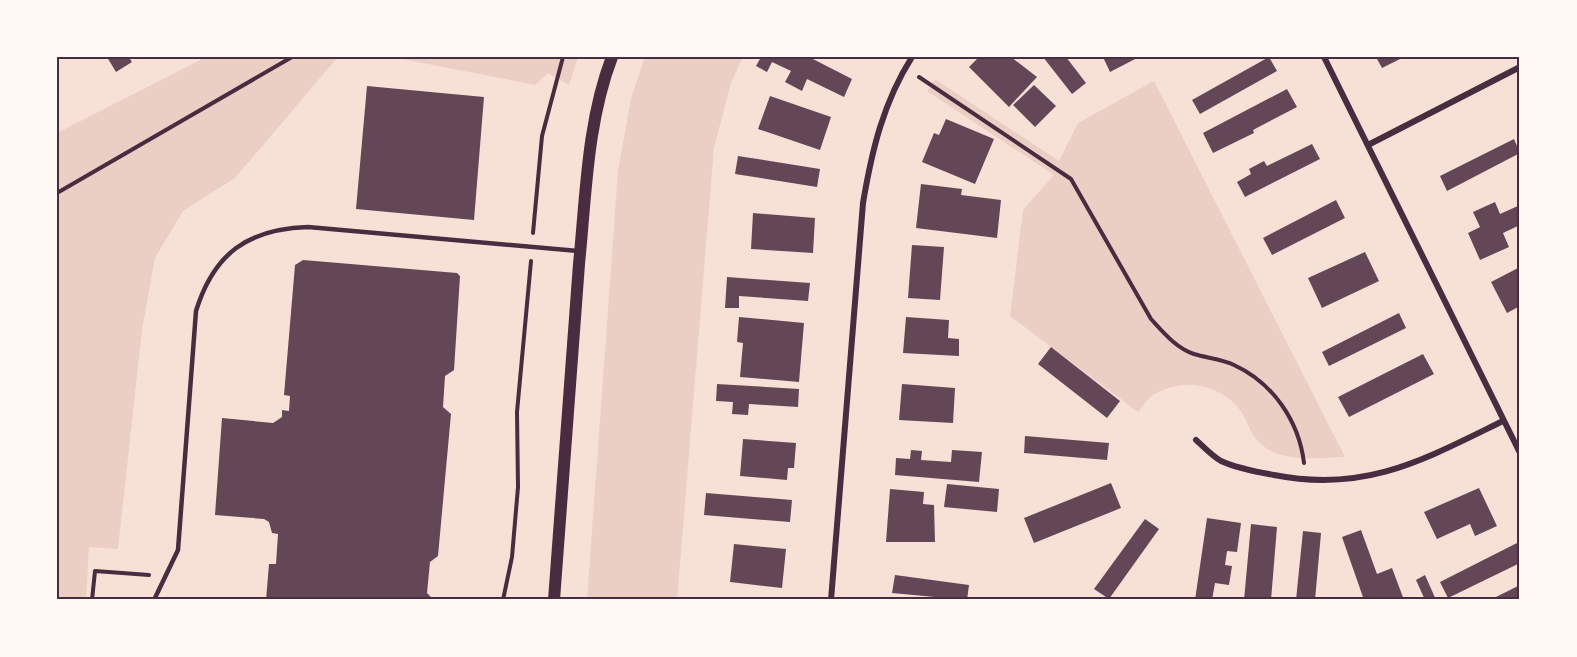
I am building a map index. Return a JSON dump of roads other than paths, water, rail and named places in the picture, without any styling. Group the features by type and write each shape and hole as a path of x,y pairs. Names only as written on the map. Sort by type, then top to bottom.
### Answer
{"main road":[{"path":"554,600 589,153 605,75 612,57"}],"street":[{"path":"831,600 863,203 872,149 884,111 912,57"},
{"path":"1324,57 1520,453"},
{"path":"1368,145 1520,67"},
{"path":"1196,440 1220,460 1306,482 1366,478 1418,462 1503,421"}],"lane":[{"path":"154,600 178,550 196,311 204,285 222,259 242,243 264,233 281,228 308,227 580,251"}]}
